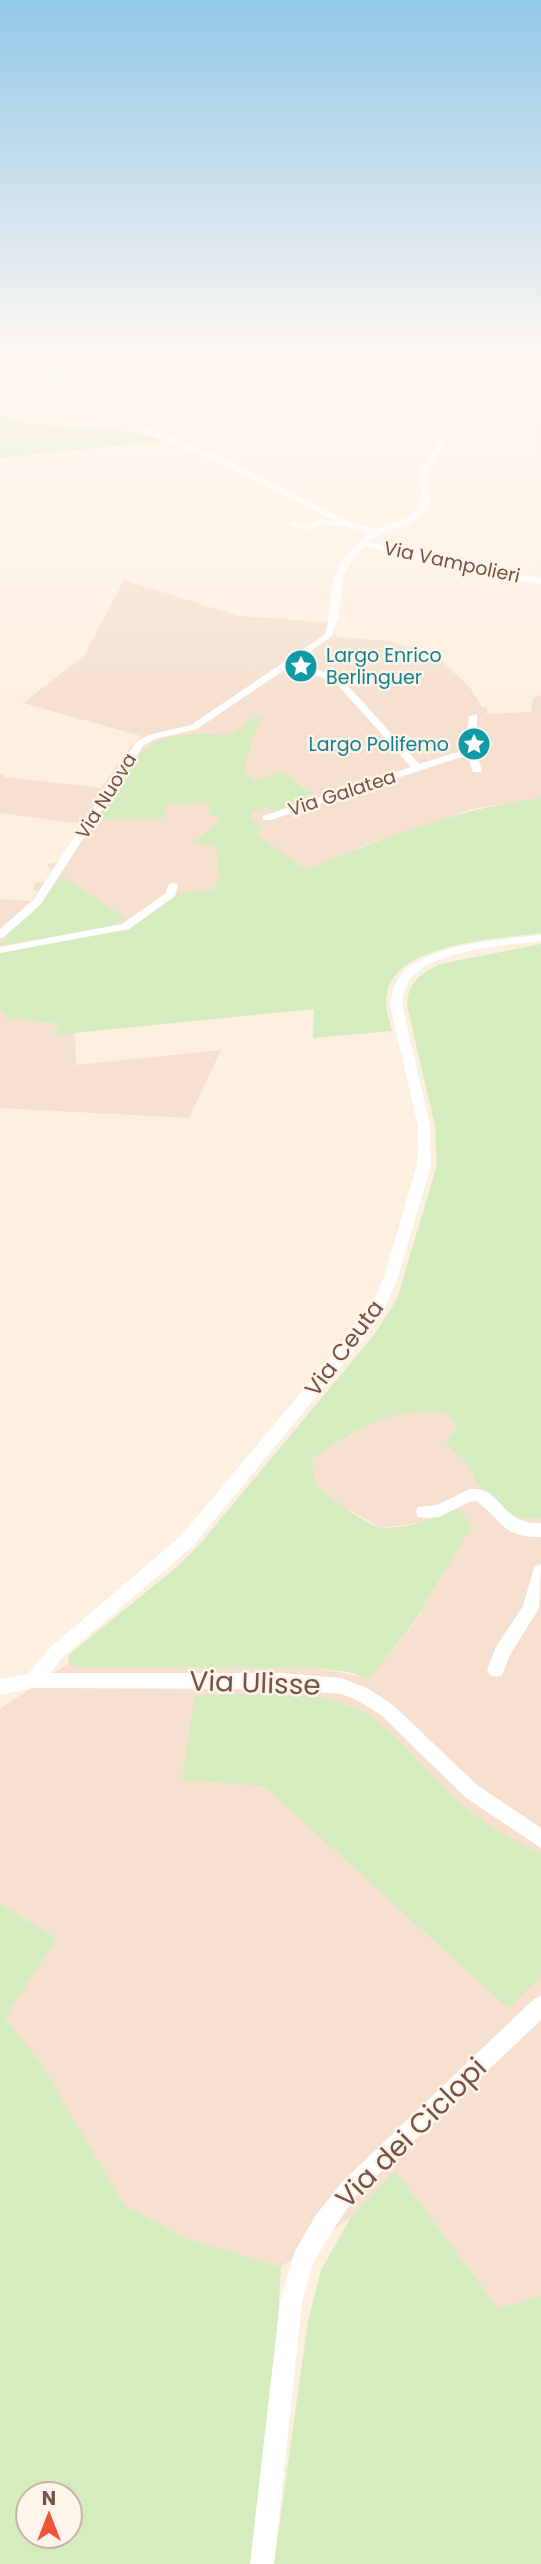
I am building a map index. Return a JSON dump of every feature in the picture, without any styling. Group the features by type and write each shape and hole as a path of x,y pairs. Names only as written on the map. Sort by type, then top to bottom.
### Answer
{"street":[{"path":"247,474 347,524"},
{"path":"293,524 307,528 320,521 347,524 375,532 400,523 423,508 426,500 422,482 424,474"},
{"name":"Via Nuova","path":"0,934 37,902 139,744 152,737 194,727 330,632 339,576 347,561 375,532"},
{"name":"Via Vampolieri","path":"364,543 461,568 541,581"},
{"path":"289,663 338,680 417,768"},
{"path":"474,716 472,733 467,740 477,770"},
{"name":"Via Galatea","path":"267,818 457,755 471,754"},
{"path":"0,950 125,927 172,894 173,885"},
{"name":"Via Ceuta","path":"33,1680 58,1651 187,1541 376,1312 391,1277 424,1165 424,1126 396,1005 397,994 404,978 423,963 452,952 541,938"},
{"path":"424,1512 433,1513 446,1509 467,1497 477,1495 484,1498 500,1518 512,1526 540,1532"},
{"path":"496,1670 502,1652 531,1608 541,1571"},
{"name":"Via Ulisse","path":"0,1687 33,1680 281,1681 341,1686 361,1693 387,1710 471,1791 541,1839"},
{"name":"Via dei Ciclopi","path":"262,2564 291,2302 303,2259 324,2222 371,2165 541,2006"}],"shaded area":[{"path":"124,580 239,616 337,623 334,633 338,637 389,641 436,655 471,689 482,707 486,707 488,712 485,714 531,712 533,698 541,695 541,798 476,808 368,844 307,871 144,921 129,930 28,946 0,954 0,899 31,901 37,892 33,888 35,883 46,881 52,868 47,867 48,864 58,862 82,824 0,813 0,774 5,774 4,777 101,788 141,736 23,703 84,656"},
{"path":"0,1008 8,1018 58,1024 54,1034 75,1033 76,1065 221,1050 189,1118 0,1108"},
{"path":"419,1410 445,1412 458,1427 445,1443 469,1465 477,1484 488,1492 499,1507 525,1519 541,1518 541,2296 499,2309 395,2171 351,2217 281,2267 182,2237 124,2204 38,2059 4,2018 57,1939 0,1903 0,1709 69,1663 77,1667 316,1668 369,1678 415,1622 471,1526 459,1509 431,1521 382,1528 336,1503 315,1484 312,1458 381,1417"}],"green space":[{"path":"262,717 251,741 244,773 255,781 283,772 315,797 276,810 267,808 252,813 252,820 260,825 258,836 307,870 451,817 541,798 541,933 452,946 429,953 410,963 395,976 387,993 386,1007 392,1031 313,1038 314,1009 54,1035 58,1024 7,1018 0,1008 0,954 28,946 129,930 180,893 214,890 220,876 215,846 191,844 221,820 209,814 208,803 167,804 162,819 97,819 135,759 147,748 161,740 179,735 232,735 251,719"},
{"path":"62,876 125,918 107,928 0,945 15,925 31,915"},
{"path":"541,944 541,1518 525,1519 511,1515 499,1507 488,1492 477,1484 469,1465 445,1443 458,1427 445,1412 405,1413 389,1417 360,1429 312,1458 315,1484 348,1510 377,1527 394,1528 413,1524 459,1509 472,1526 414,1622 369,1679 349,1672 316,1668 77,1667 69,1663 68,1656 178,1566 199,1545 374,1335 397,1299 437,1165 435,1126 407,1005 413,984 421,975 440,964"},
{"path":"195,1695 296,1695 335,1701 353,1707 394,1735 464,1807 541,1854 541,1977 508,2008 264,1786 182,1780"},
{"path":"0,1903 57,1939 5,2018 38,2059 124,2204 182,2237 281,2267 275,2372 252,2564 0,2564"},
{"path":"395,2170 498,2308 541,2296 541,2564 274,2564 308,2321 321,2270 351,2217"}],"place":[{"name":"Largo Enrico Berlinguer","path":"301,666"},
{"name":"Largo Polifemo","path":"474,744"}]}
